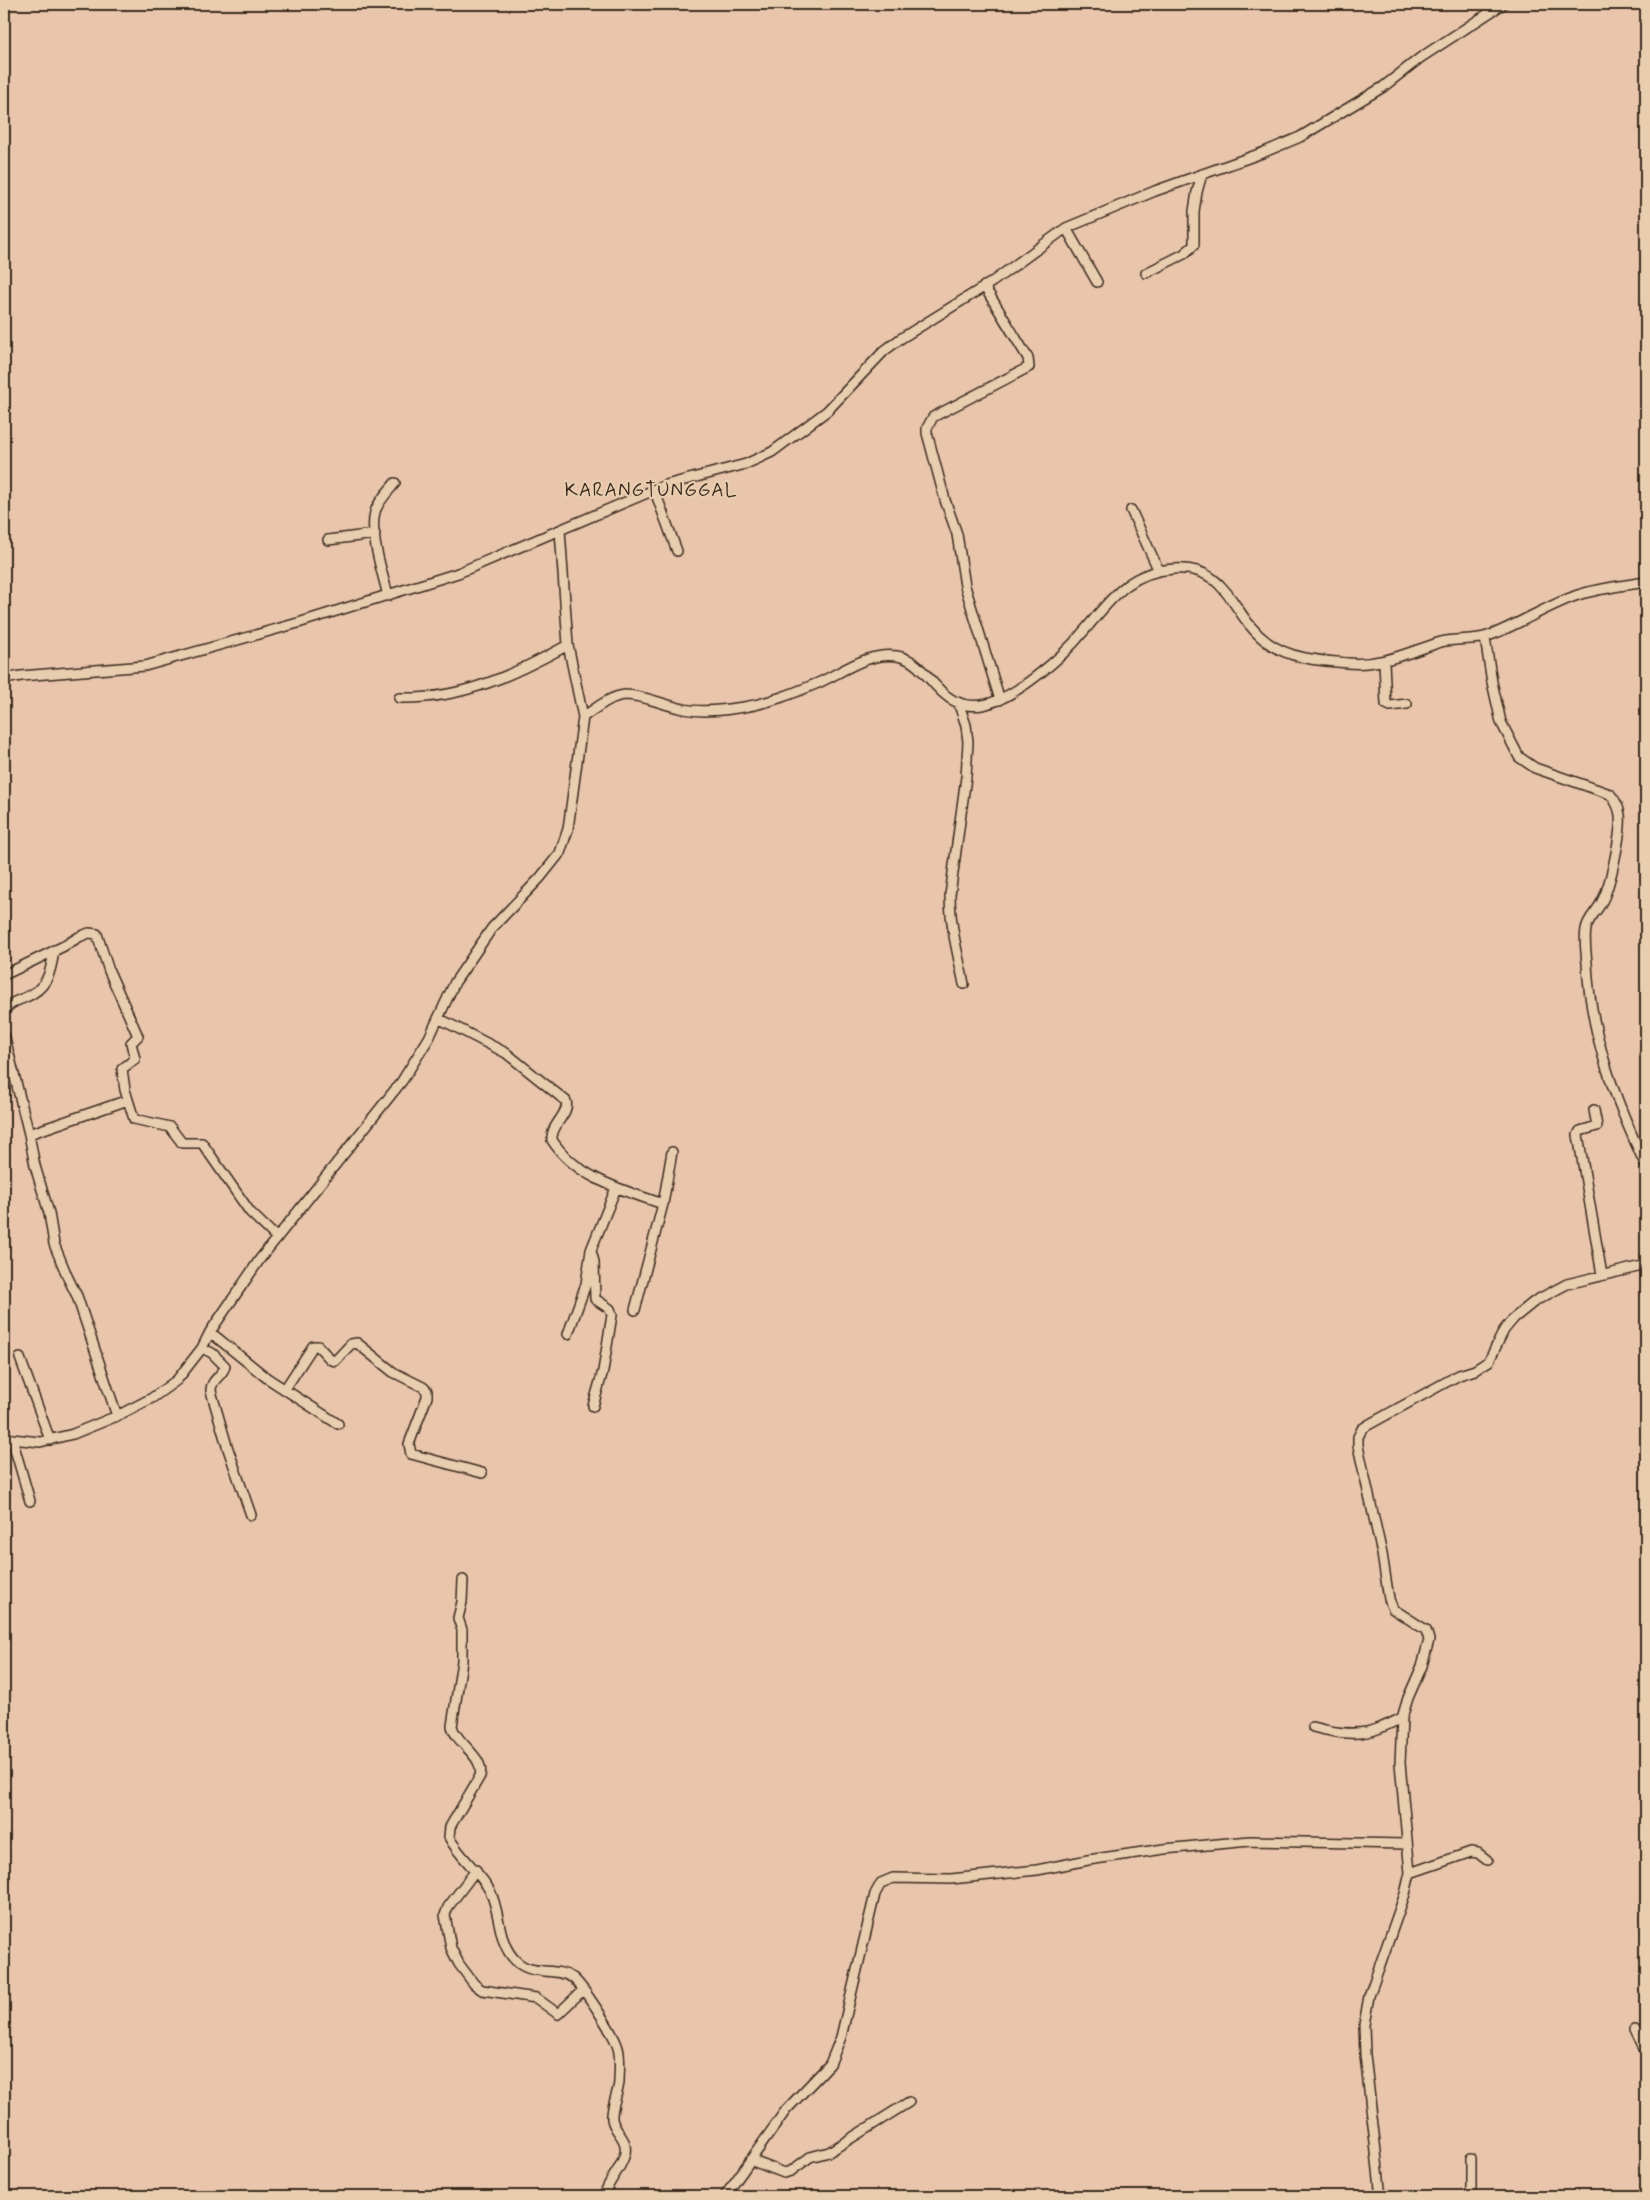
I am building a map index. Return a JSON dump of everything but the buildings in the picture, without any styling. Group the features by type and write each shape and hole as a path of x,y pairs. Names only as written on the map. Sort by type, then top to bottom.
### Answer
{"street":[{"path":"4,679 21,676 118,670 145,666 388,596 458,573 654,489 746,464 772,452 827,410 884,351 921,325 984,286 1066,228 1300,137 1384,87 1420,58 1503,4"},
{"path":"1146,273 1184,254 1194,245 1196,192 1202,174"},
{"path":"1066,228 1097,282"},
{"path":"984,286 1028,358 1029,367 933,417 927,428 927,433 945,500 956,526 965,586 1000,700"},
{"path":"388,596 374,534 375,512 381,500 395,483"},
{"path":"654,489 677,551"},
{"path":"1131,510 1159,571"},
{"path":"30,1501 8,1438 40,1442 73,1434 117,1416 168,1389 186,1372 210,1332 277,1238 402,1081 429,1038 460,974 492,928 540,878 560,853 568,829 583,717 568,645 560,530"},
{"path":"328,540 374,534"},
{"path":"583,717 611,700 626,695 694,710 743,707 769,702 820,682 856,663 887,656 900,657 915,664 944,695 958,702 976,705 1000,700 1021,687 1060,656 1115,593 1127,583 1159,571 1192,569 1206,574 1226,592 1259,636 1272,646 1284,652 1318,660 1344,663 1384,662 1442,642 1459,638 1485,638 1579,595 1646,582"},
{"path":"1485,638 1501,722 1520,757 1535,768 1610,794 1619,809 1620,832 1609,880 1602,903 1590,917 1586,929 1587,980 1590,1003 1609,1077 1632,1138 1646,1166"},
{"path":"399,698 440,697 486,685 531,665 568,645"},
{"path":"1384,662 1386,704 1390,706 1408,704"},
{"path":"958,702 966,725 968,742 966,777 950,908 953,934 964,984"},
{"path":"4,975 85,934 95,933 99,936 109,971 138,1037 132,1043 135,1059 122,1069 128,1100 135,1121 170,1127 182,1143 202,1143 250,1212 277,1238"},
{"path":"4,1011 10,1005 42,988 50,973 54,950"},
{"path":"438,1018 506,1053 566,1101 567,1108 552,1130 553,1142 580,1169 616,1188 663,1204"},
{"path":"4,1034 35,1166 49,1213 54,1244 80,1303 117,1416"},
{"path":"29,1134 128,1100"},
{"path":"1594,1110 1597,1126 1580,1131 1578,1134 1602,1275"},
{"path":"635,1310 663,1204 672,1152"},
{"path":"568,1334 586,1284 590,1250 616,1188"},
{"path":"590,1250 594,1262 595,1299 612,1313 603,1371 593,1406"},
{"path":"1381,2196 1365,2062 1364,2025 1369,1996 1405,1894 1410,1873 1400,1763 1402,1718 1408,1698 1429,1648 1429,1638 1424,1629 1393,1609 1388,1599 1382,1554 1359,1455 1358,1437 1362,1429 1368,1425 1459,1375 1476,1370 1489,1361 1504,1330 1514,1318 1536,1301 1567,1284 1646,1265"},
{"path":"210,1332 267,1378 338,1424"},
{"path":"286,1389 313,1346 318,1346 331,1360 335,1360 352,1343 357,1343 393,1372 423,1387 427,1391 427,1397 409,1444 411,1454 482,1473"},
{"path":"202,1348 209,1351 225,1366 224,1371 212,1384 211,1391 227,1446 252,1515"},
{"path":"20,1358 50,1440"},
{"path":"463,1580 462,1602 458,1618 462,1630 462,1661 452,1726 455,1735 480,1764 482,1770 450,1827 449,1837 476,1870 490,1893 501,1934 514,1959 529,1969 562,1973 573,1979 584,1990 618,2047 618,2084 612,2118 614,2125 624,2139 626,2148 622,2162 606,2187 604,2196"},
{"path":"1313,1727 1335,1732 1352,1733 1378,1729 1402,1718"},
{"path":"725,2196 786,2110 808,2085 822,2074 835,2054 852,1993 875,1894 884,1881 899,1878 951,1879 1037,1870 1088,1860 1154,1851 1250,1841 1406,1844"},
{"path":"1410,1873 1471,1852 1478,1853 1487,1860"},
{"path":"476,1870 448,1907 444,1920 454,1955 474,1984 484,1991 536,1998 558,2014 584,1990"},
{"path":"1635,2030 1646,2053"},
{"path":"750,2160 789,2172 807,2158 829,2152 909,2102"},
{"path":"1471,2158 1471,2196"}],"district":[{"name":"KARANGTUNGGAL","path":"651,489"}]}
